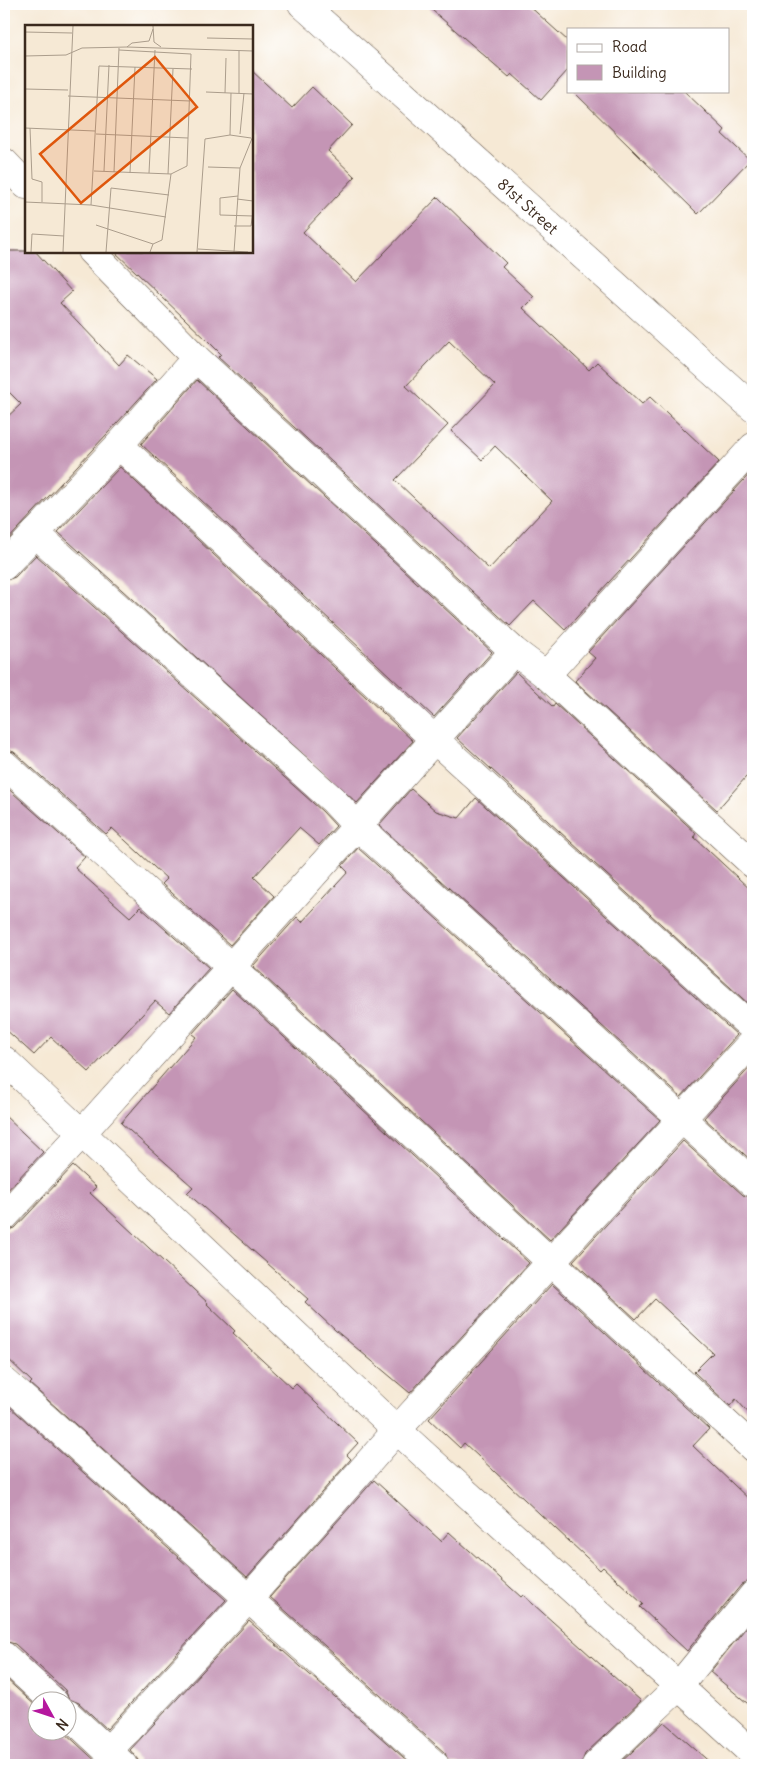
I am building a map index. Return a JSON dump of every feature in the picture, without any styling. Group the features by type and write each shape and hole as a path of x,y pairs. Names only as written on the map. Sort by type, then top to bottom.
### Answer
{"street":[{"name":"81st Street","path":"302,4 753,408"},
{"path":"4,162 25,184"},
{"path":"92,252 196,358 514,651 546,675 753,864"},
{"path":"4,566 119,445 196,358"},
{"path":"119,445 434,739 747,1023 753,1026"},
{"path":"546,675 753,447"},
{"path":"35,533 333,800 356,825 753,1183"},
{"path":"4,1216 82,1133 356,825 514,651"},
{"path":"4,764 230,966 753,1448"},
{"path":"78,1723 116,1758 249,1598 397,1430 753,1041"},
{"path":"4,1060 397,1430 753,1754"},
{"path":"4,1381 435,1765"},
{"path":"596,1765 678,1687 753,1595"},
{"path":"4,1656 43,1692"}],"building":[{"path":"425,4 527,4 567,40 567,71 541,100 512,74 509,77"},
{"path":"252,71 292,108 312,87 352,125 328,151 355,177 303,232 356,282 438,197 506,263 502,267 534,297 523,308 589,370 597,362 642,404 650,397 719,462 565,630 534,601 510,626 218,357 221,354 115,252 252,252","holes":["449,341 495,385 451,431 482,460 495,446 552,501 489,569 395,480 448,425 406,386"]},
{"path":"574,92 685,92 725,130 722,134 750,160 698,214"},
{"path":"4,251 36,252 72,292 60,303 119,365 128,355 157,379 4,544 4,420 21,404 4,387"},
{"path":"197,380 492,652 434,717 141,444"},
{"path":"120,467 413,741 357,803 58,532"},
{"path":"753,470 753,769 717,810 575,681 595,658 588,652"},
{"path":"36,555 322,811 336,826 319,845 299,828 254,877 274,896 230,945 162,884 167,879 112,828 106,834 14,752 4,749 4,581 15,577"},
{"path":"516,672 553,707 555,704 696,833 694,837 753,892 753,1008 457,738"},
{"path":"4,785 85,857 75,868 130,917 140,907 209,968 169,1013 155,1001 89,1072 51,1037 34,1055 4,1028"},
{"path":"411,789 436,811 459,818 476,798 737,1035 681,1097 379,825"},
{"path":"358,848 660,1120 550,1240 253,966 297,917 302,922 348,872 342,866"},
{"path":"232,989 529,1263 410,1393 335,1330 305,1302 308,1299 187,1193 193,1187 121,1123 196,1037 192,1034"},
{"path":"753,1064 753,1162 704,1118"},
{"path":"4,1115 43,1152 4,1194"},
{"path":"683,1141 743,1195 753,1198 753,1418 736,1399 730,1406 694,1372 713,1353 655,1299 636,1319 573,1261"},
{"path":"73,1166 96,1187 90,1193 208,1303 235,1331 233,1333 292,1388 296,1384 358,1443 347,1455 351,1459 247,1577 30,1384 32,1382 4,1355 4,1232 15,1228"},
{"path":"552,1284 709,1429 693,1446 753,1503 753,1580 741,1585 687,1651 640,1607 643,1604 603,1567 600,1570 464,1443 460,1448 429,1419"},
{"path":"9,1406 226,1600 107,1729 78,1703 78,1692 66,1692 15,1644 4,1641 4,1412"},
{"path":"374,1480 441,1541 449,1532 521,1597 523,1595 641,1701 585,1754 581,1765 450,1765 445,1753 270,1597"},
{"path":"753,1619 753,1708 710,1672"},
{"path":"249,1621 412,1765 138,1765 138,1760 130,1750"},
{"path":"4,1677 28,1699 28,1742 75,1742 100,1765 4,1765"},
{"path":"664,1722 713,1765 618,1765"}]}
